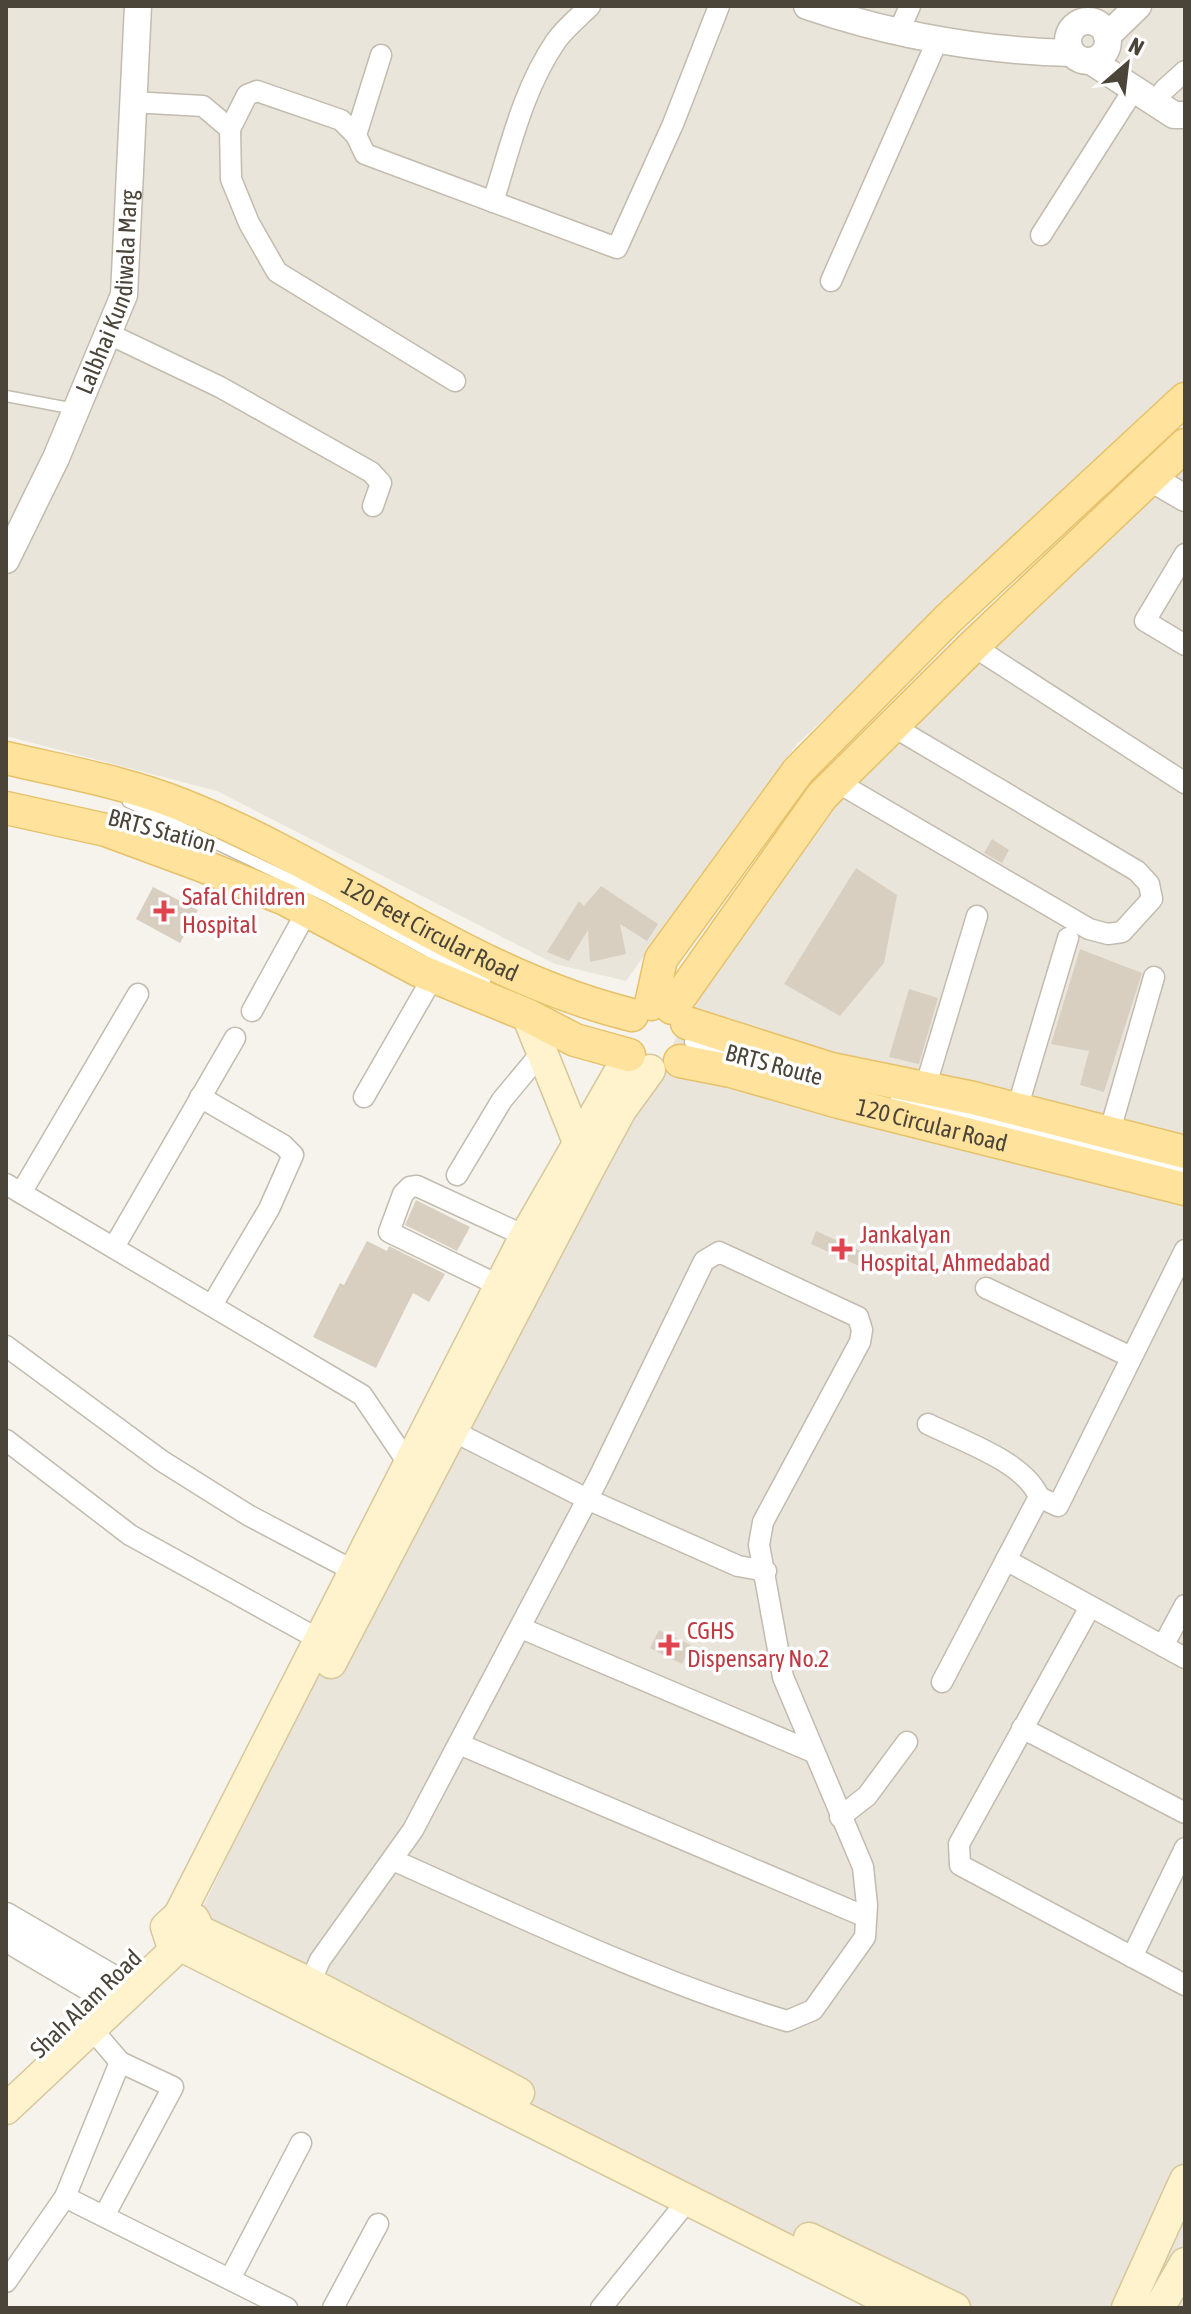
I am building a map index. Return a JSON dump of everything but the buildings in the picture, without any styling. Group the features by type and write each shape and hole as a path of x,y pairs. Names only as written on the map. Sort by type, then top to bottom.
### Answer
{"main road":[{"path":"184,1932 320,1640 525,1236 578,1142 661,1035 661,959 798,771 949,618 1185,399"},
{"path":"6,2109 91,2028 115,1991 184,1932 661,1035 717,940 822,796 973,646 1185,445"},
{"name":"120 Feet Circular Road","path":"6,758 127,786 184,806 301,863 504,972 661,1035"},
{"name":"120 Feet Circular Road","path":"6,808 106,830 198,864 307,911 433,977 520,1006 575,1040 661,1035"},
{"path":"520,1006 578,1142"},
{"name":"120 Circular Road","path":"661,1035 925,1088 1185,1152"},
{"name":"120 Circular Road","path":"661,1035 731,1071 839,1102 1185,1189"},
{"path":"184,1932 310,1983 648,2170 688,2200 861,2299 903,2308"},
{"path":"184,1932 648,2170 955,2308"},
{"name":"Shah Alam Road","path":"6,2080 115,1991"},
{"path":"1127,2308 1185,2180"},
{"path":"1159,2308 1174,2257"}],"street":[{"name":"Lalbhai Kundiwala Marg","path":"6,560 77,410 124,295 138,6"},
{"path":"493,202 534,81 557,40 590,6"},
{"path":"455,381 277,272 249,223 231,179 230,129 247,95 257,91 341,120 356,135 365,154 617,248 673,124 719,6"},
{"path":"807,6 855,22 996,47 1008,52 1090,43 1138,6"},
{"path":"899,31 910,6"},
{"path":"1090,43 1114,6"},
{"path":"831,281 938,39"},
{"path":"1090,43 1181,102 1185,112 1174,115 1134,89 1090,43"},
{"path":"356,135 381,55"},
{"path":"1164,90 1185,71"},
{"path":"1041,235 1134,89"},
{"path":"132,102 203,106 230,129"},
{"path":"109,334 220,387 371,472 381,483 379,498 373,506"},
{"path":"1149,477 1185,498"},
{"path":"1185,554 1145,621 1185,645"},
{"path":"973,646 1185,783"},
{"path":"837,782 1089,929 1108,934 1122,932 1152,899 1149,884 1137,871 894,727"},
{"path":"252,1011 307,911"},
{"path":"925,1088 977,916"},
{"path":"1017,1109 1068,938"},
{"path":"364,1097 433,977"},
{"path":"1109,1134 1154,977"},
{"path":"138,994 13,1189 362,1395 410,1466"},
{"path":"114,1247 235,1038"},
{"path":"457,1175 502,1100 542,1052"},
{"path":"200,1097 283,1145 293,1155 276,1195 212,1305"},
{"path":"500,1286 389,1232 403,1194 410,1187 417,1186 525,1236"},
{"path":"928,1424 1015,1468 1033,1481 1039,1497 1058,1506 1185,1250"},
{"path":"310,1983 320,1960 393,1860 459,1744 587,1499 698,1271 710,1254 719,1252 858,1317 862,1330 860,1342 763,1522 759,1545 783,1677 863,1867 865,1937 813,2010 787,2021 592,1950 393,1860"},
{"path":"986,1288 1131,1357"},
{"path":"6,1346 162,1461 248,1515 354,1571"},
{"path":"453,1431 587,1499 738,1566 766,1571"},
{"path":"6,1440 130,1535 320,1640"},
{"path":"942,1682 1039,1497"},
{"path":"1006,1560 1185,1658"},
{"path":"1163,1646 1185,1605"},
{"path":"1090,1607 959,1844 960,1865 1185,1985"},
{"path":"521,1628 813,1752"},
{"path":"1022,1728 1185,1813"},
{"path":"840,1817 867,1796 907,1742"},
{"path":"459,1744 866,1917"},
{"path":"1132,1957 1185,1848"},
{"path":"6,1916 115,1991"},
{"path":"6,1938 115,1991"},
{"path":"91,2028 120,2062 173,2087 104,2216"},
{"path":"6,2282 65,2197 120,2062"},
{"path":"231,2277 301,2143"},
{"path":"65,2197 231,2277 287,2308"},
{"path":"601,2308 688,2200"},
{"path":"333,2308 378,2224"}],"lane":[{"path":"6,396 77,410"},
{"name":"BRTS Station","path":"119,798 228,848"},
{"name":"BRTS Station","path":"99,814 228,848"},
{"path":"228,848 330,898 520,1006"},
{"name":"BRTS Route","path":"661,1035 747,1058"},
{"name":"BRTS Route","path":"791,1070 849,1086"},
{"path":"877,1093 1185,1169"},
{"path":"1138,2308 1174,2257 1185,2206"}],"shaded area":[{"path":"6,6 1185,6 1185,384 796,745 626,981 555,964 217,791 6,736"},
{"path":"1185,454 1185,2308 885,2308 183,1949 525,1236 652,1089 693,1002 825,803"}],"place":[{"name":"Safal Children Hospital","path":"164,911"},
{"name":"Jankalyan Hospital, Ahmedabad","path":"842,1249"},
{"name":"CGHS Dispensary No.2","path":"669,1645"}]}
